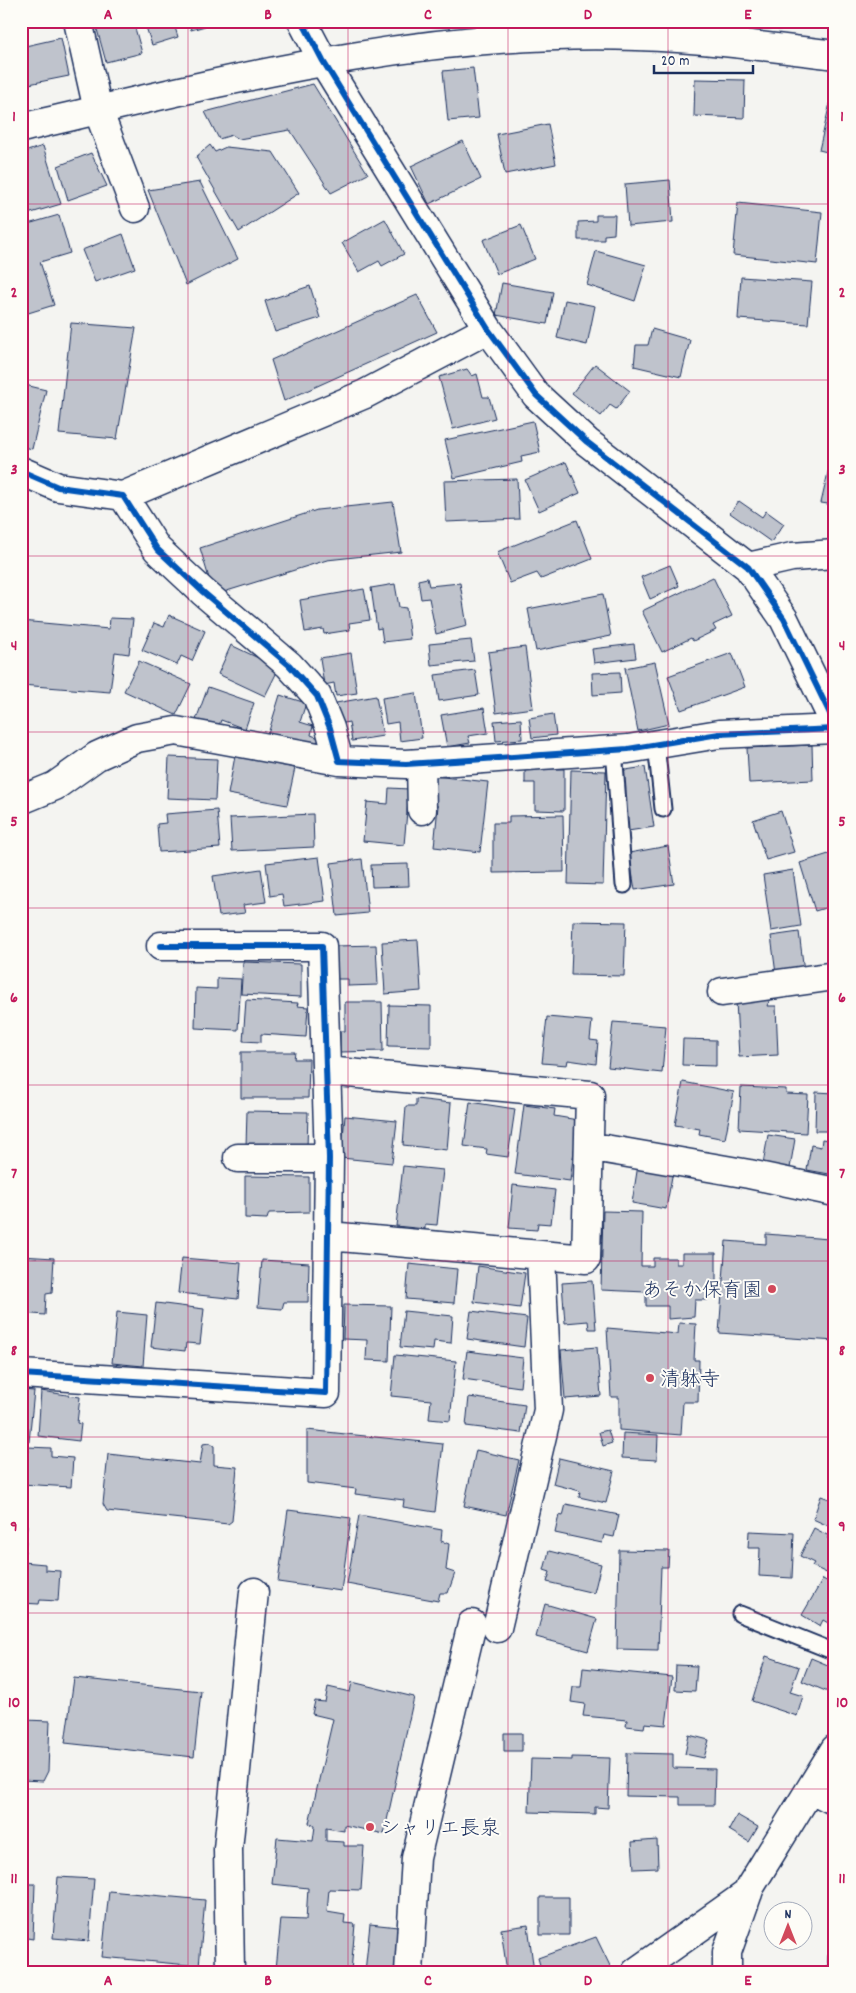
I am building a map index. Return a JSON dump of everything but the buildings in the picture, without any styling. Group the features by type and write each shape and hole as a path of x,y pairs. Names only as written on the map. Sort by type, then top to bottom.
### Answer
{"street":[{"path":"78,21 98,110 135,208"},
{"path":"302,21 323,61 488,329 536,395 587,442 748,568 784,619 835,724"},
{"path":"21,128 323,61 446,44 548,37 636,36 678,30 733,42 835,55"},
{"path":"21,471 58,487 123,496 365,394 488,329"},
{"path":"123,496 157,549 248,632 289,665 317,696 330,728 339,761"},
{"path":"748,568 792,557 835,554"},
{"path":"21,800 55,786 97,756 138,738 176,731 339,761 406,764 614,749 719,734 835,729"},
{"path":"421,763 422,810"},
{"path":"21,1374 326,1394 329,1158 322,946 161,946"},
{"path":"722,992 835,976"},
{"path":"326,1071 590,1096 586,1259 329,1236"},
{"path":"589,1148 605,1149 750,1174 835,1192"},
{"path":"238,1158 329,1158"},
{"path":"409,1972 416,1858 548,1410 541,1256"},
{"path":"230,1972 228,1849 254,1592"},
{"path":"727,1972 727,1952 750,1887 823,1795 835,1749"},
{"path":"636,1972 748,1893"}],"lane":[{"path":"656,744 663,809"},
{"path":"614,749 624,885"},
{"path":"740,1614 835,1652"}],"cycle path":[{"path":"302,21 323,61 488,329 536,395 587,442 748,567 784,619 835,724"},
{"path":"21,471 58,487 123,496 157,549 203,592 289,665 317,696 330,728 339,761 406,764 470,760 628,749 719,734 835,729"},
{"path":"21,1374 326,1393 329,1158 322,946 161,946"}],"place":[{"name":"あそか保育園","path":"772,1289"},
{"name":"清躰寺","path":"650,1378"},
{"name":"シャリエ長泉","path":"370,1827"}]}
